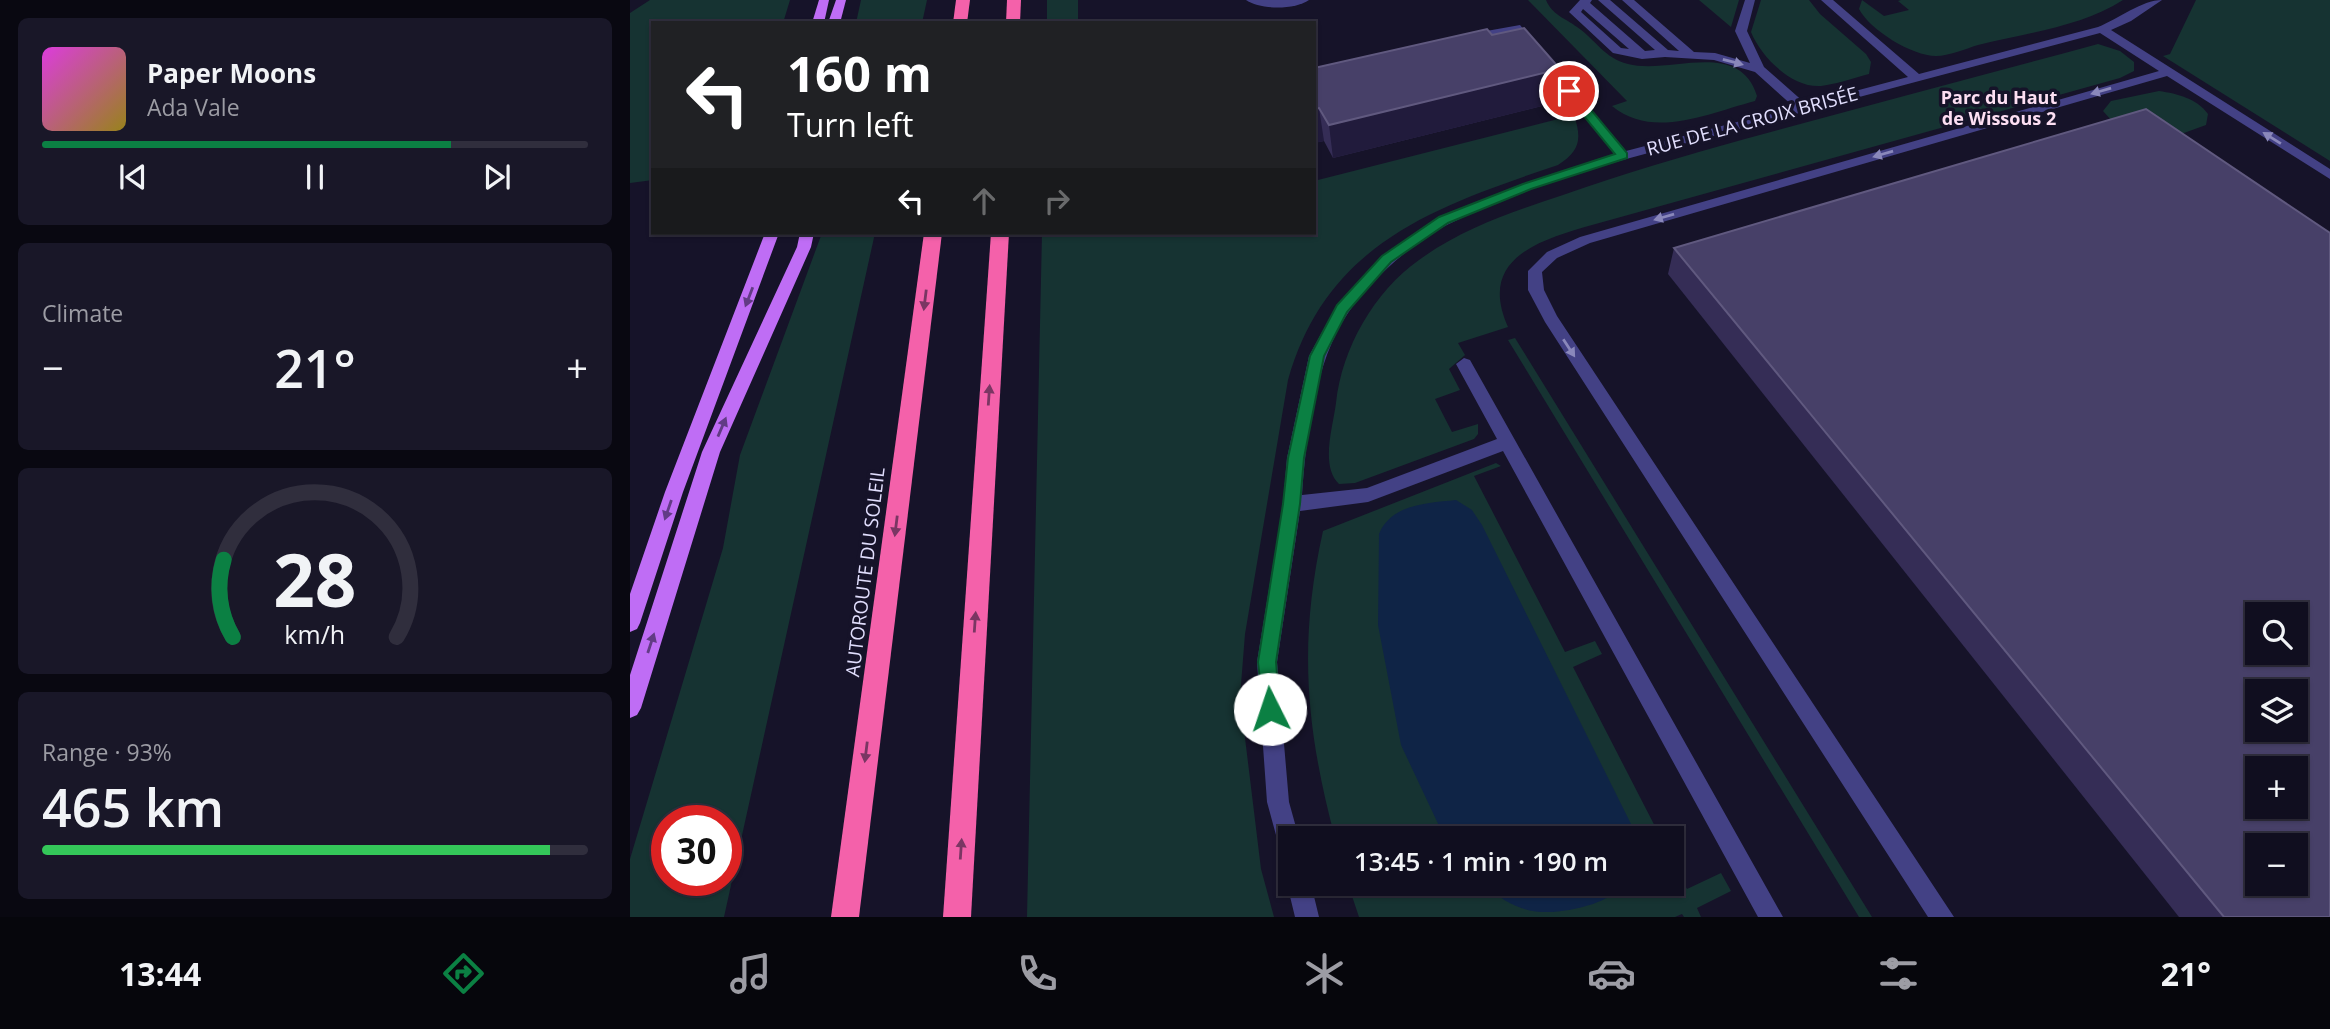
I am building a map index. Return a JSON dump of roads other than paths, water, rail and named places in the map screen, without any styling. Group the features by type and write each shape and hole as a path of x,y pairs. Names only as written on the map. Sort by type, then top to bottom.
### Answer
{"highway":[{"path":"960,21 963,0"},
{"path":"1013,21 1014,0"},
{"name":"AUTOROUTE DU SOLEIL","path":"845,917 933,235"},
{"path":"957,917 1000,235"}],"main road":[{"path":"819,21 824,0"},
{"path":"835,21 841,0"},
{"path":"630,624 674,492 771,235"},
{"path":"630,708 711,452 804,247 807,235"}],"street":[{"path":"1251,0 1286,4 1304,0"},
{"path":"1603,0 1665,53"},
{"path":"1627,0 1692,55"},
{"path":"1749,0 1741,31 1759,69 1802,107"},
{"path":"1826,0 1916,77"},
{"name":"RUE DE LA CROIX BRISÉE","path":"1284,826 1278,802 1267,662 1292,504 1296,458 1317,356 1342,309 1387,259 1444,220 1527,187 1623,156 2102,29 2127,19 2157,0"},
{"path":"1585,2 1575,12 1618,51 1642,55 1665,53 1715,57 1759,69"},
{"path":"1449,42 1516,27 1623,156"},
{"path":"2102,29 2330,174"},
{"path":"1942,917 1550,318 1536,290 1535,271 1552,255 1585,240 2167,72"},
{"path":"1464,364 1771,917"},
{"path":"1292,504 1368,495 1508,442"},
{"path":"1302,896 1307,917"}],"water":[{"path":"1456,500 1472,510 1482,525 1632,826 1439,826 1401,745 1378,625 1379,534 1392,516 1422,504"},
{"path":"1498,896 1610,896 1593,904 1548,912 1509,903"}],"district":[{"name":"Parc du Haut de Wissous 2","path":"1999,108"}]}
